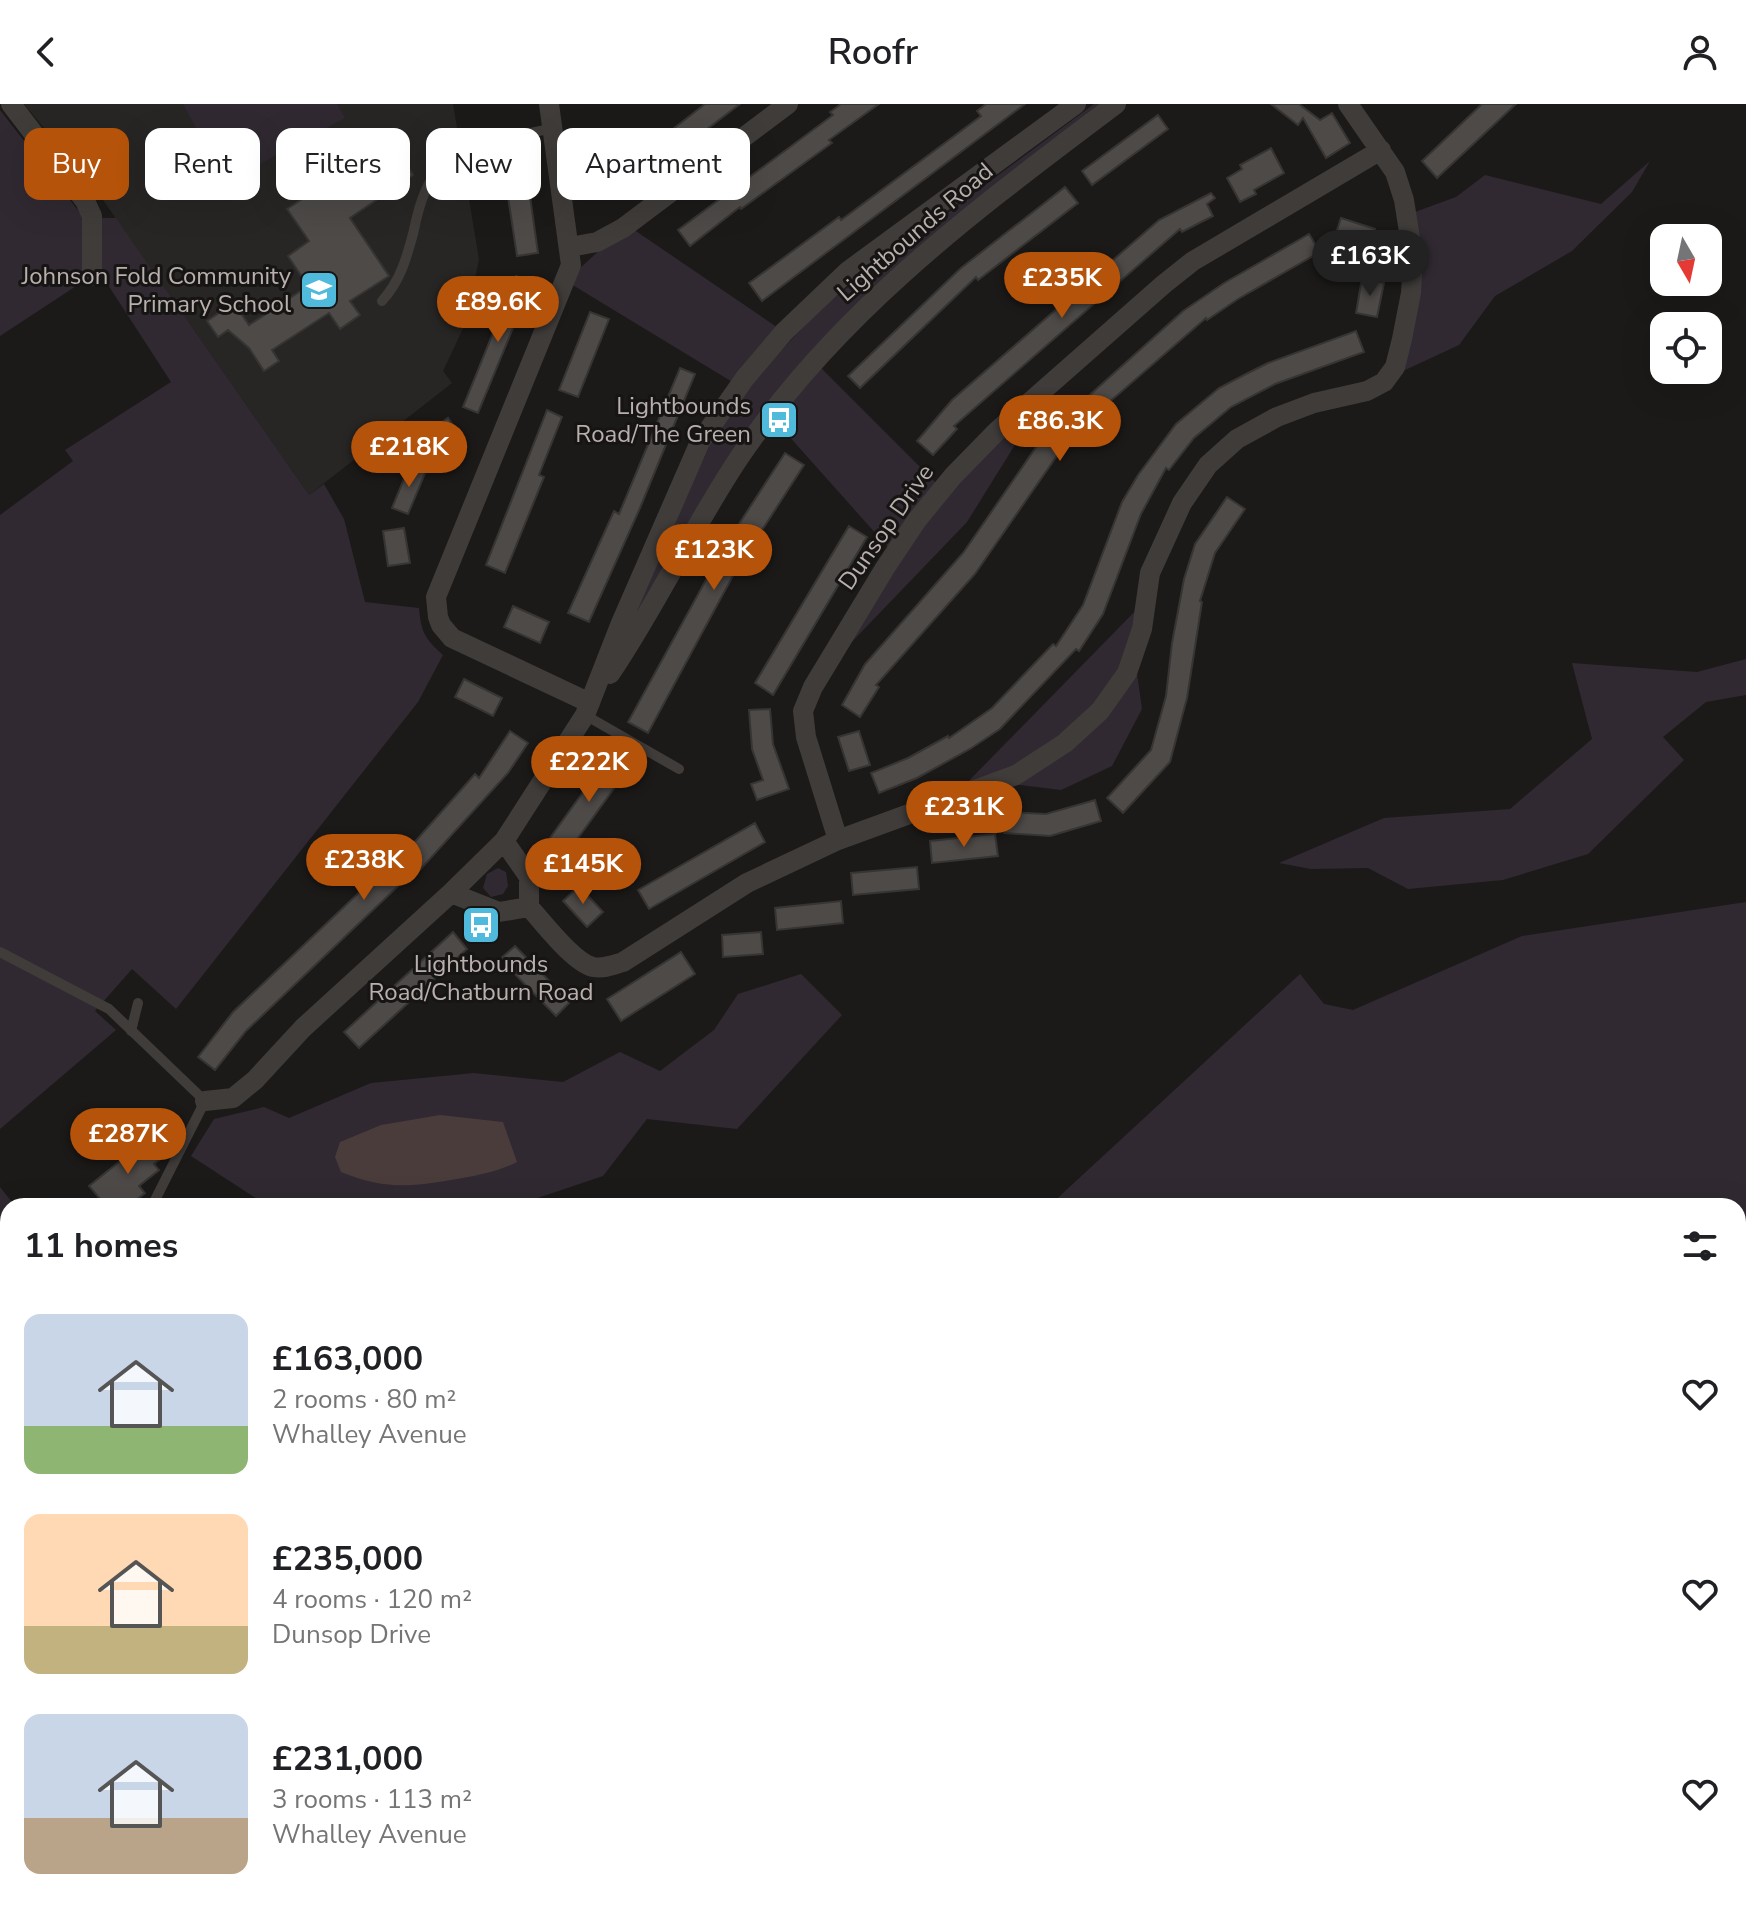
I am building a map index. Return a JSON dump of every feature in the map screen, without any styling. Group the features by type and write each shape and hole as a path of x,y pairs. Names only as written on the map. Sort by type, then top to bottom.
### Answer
{"street":[{"path":"11,104 85,201 92,216 92,276"},
{"path":"549,104 571,265 436,597 436,608 441,625 459,642 587,709"},
{"path":"570,247 597,242 623,228 788,104"},
{"name":"Lightbounds Road","path":"587,709 700,442 745,378 793,322 848,271 1076,104"},
{"name":"Lightbounds Road","path":"205,1101 233,1098 255,1080 303,1028 504,841 640,630 701,518 742,454 797,382 853,320 908,266 993,196 1116,104"},
{"path":"504,841 529,877 529,907 580,961 592,967 606,968 623,962 747,883 838,840 1016,775 1065,743 1100,711 1127,673 1142,629 1150,573 1182,503 1208,465 1237,439 1277,417 1314,403 1367,391 1384,382 1395,367 1411,293 1413,257 1404,200 1395,172 1348,104"},
{"name":"Dunsop Drive","path":"838,840 806,737 803,711 813,687 917,520 953,476 997,431 1164,284 1193,261 1381,150"},
{"path":"451,893 499,912 529,907"}],"lane":[{"path":"382,301 401,275 425,192 441,168 474,147 553,128"},
{"path":"587,709 679,769"},
{"path":"0,952 109,1009 205,1101 156,1198"},
{"path":"131,1031 138,1003"}],"shaded area":[{"name":"Johnson Fold Community Primary School","path":"24,104 453,104 457,128 426,128 426,200 469,200 479,259 467,320 443,371 452,383 309,495 103,200 129,200 129,128 44,128"},
{"path":"183,104 337,104 345,118 326,128 276,128 276,155 260,164 260,128 196,128"},
{"path":"1094,104 1106,104 806,359 630,631 625,629 712,440 740,394 824,305"},
{"path":"0,110 24,141 24,200 70,200 84,218 116,218 309,495 324,484 344,519 365,602 419,608 425,634 443,655 418,702 176,1009 132,969 95,1011 116,1030 0,1129 0,515 73,461 65,450 171,382 99,271 0,336"},
{"path":"1650,161 1632,192 1572,251 1495,296 1459,345 1403,371 1415,212 1456,197 1485,175 1601,204"},
{"path":"627,225 784,332 739,386 566,281"},
{"path":"815,362 942,489 1049,390 967,522 821,674 894,554 771,416"},
{"path":"1147,599 1134,652 1142,709 1112,766 1061,790 997,782 952,798"},
{"path":"1746,659 1746,695 1706,702 1663,737 1684,760 1588,854 1503,880 1408,889 1368,868 1311,869 1279,863 1384,818 1510,809 1592,739 1572,663 1697,672"},
{"path":"498,868 506,872 508,886 503,894 491,897 483,888 487,874"},
{"path":"1746,902 1746,1198 1058,1198 1300,974 1324,1004 1353,1010 1522,936"},
{"path":"801,974 842,1015 737,1129 647,1119 603,1176 538,1198 256,1198 191,1156 214,1119 264,1107 289,1118 371,1083 474,1073 563,1082 620,1052 660,1071 714,1030 738,994"},
{"path":"440,1115 503,1122 517,1162 480,1174 412,1185 371,1182 341,1172 335,1157 340,1142 381,1125"},
{"path":"0,1187 9,1198 0,1198"}],"building":[{"path":"705,104 740,104 708,128 674,128"},
{"path":"841,104 879,104 829,140 832,143 690,246 678,230 718,200 750,200 750,177 833,115 830,112"},
{"path":"986,104 1025,104 762,301 749,283 839,217 841,220 981,116 977,111"},
{"path":"1271,104 1299,104 1320,120 1332,113 1350,143 1326,158 1303,118 1298,125"},
{"path":"1482,104 1516,104 1437,178 1422,161"},
{"path":"1158,115 1168,129 1092,185 1082,171"},
{"path":"1271,148 1284,173 1240,202 1227,178 1242,169 1240,165"},
{"path":"1065,187 1078,203 978,280 976,277 860,388 848,376 961,268"},
{"path":"1211,193 1215,198 1207,204 1213,216 1182,232 1180,229 954,426 957,429 933,455 917,441 952,400 1159,220"},
{"path":"301,200 376,200 350,218 389,276 350,301 360,315 340,329 329,313 272,350 279,361 264,371 249,348 228,330 218,337 207,321 234,303 249,325 308,286 288,256 309,241 287,209"},
{"path":"508,200 531,200 538,253 517,256"},
{"path":"1341,218 1375,229 1368,250 1334,239"},
{"path":"1309,234 1320,252 1206,318 1091,418 1094,421 1061,450 975,574 876,685 879,687 860,717 842,705 865,664 963,553 1043,437 1183,311 1224,283"},
{"path":"516,276 532,282 478,413 463,407"},
{"path":"1362,278 1384,283 1377,317 1356,313"},
{"path":"590,312 609,319 578,397 559,390"},
{"path":"1356,331 1364,352 1275,384 1231,407 1194,438 1169,470 1166,468 1141,514 1103,614 1079,651 1076,649 1000,729 917,778 879,793 871,773 949,738 992,708 1053,644 1056,646 1083,605 1122,502 1176,424 1219,388 1246,374"},
{"path":"680,368 695,374 589,622 568,613 614,511 619,514"},
{"path":"547,410 562,417 539,475 544,477 505,573 486,565"},
{"path":"448,418 461,436 431,456 419,438"},
{"path":"785,453 804,465 735,572 648,733 628,722 724,547"},
{"path":"410,464 426,471 408,514 392,508"},
{"path":"1227,497 1245,509 1215,553 1200,601 1187,698 1170,762 1123,813 1107,798 1151,750 1166,696 1184,579 1195,544"},
{"path":"849,526 867,537 773,695 755,683"},
{"path":"404,528 410,563 388,566 383,531"},
{"path":"513,606 549,622 540,643 504,627"},
{"path":"464,679 502,698 493,716 455,697"},
{"path":"770,709 773,744 789,789 757,800 751,784 763,780 752,749 749,710"},
{"path":"510,731 528,743 508,773 418,872 415,870 246,1031 215,1070 198,1057 233,1012 386,867 389,871 475,774 479,778"},
{"path":"859,731 870,765 849,771 838,737"},
{"path":"612,752 631,765 565,856 547,842"},
{"path":"1095,800 1101,821 1050,836 1004,833 1005,812 1046,814"},
{"path":"755,823 765,842 649,909 638,890"},
{"path":"995,834 998,856 932,863 930,841"},
{"path":"917,867 919,889 853,895 851,873"},
{"path":"579,886 603,912 587,927 563,901"},
{"path":"841,901 843,923 777,930 775,908"},
{"path":"453,932 467,949 359,1048 344,1032"},
{"path":"761,932 763,954 723,957 722,935"},
{"path":"515,946 570,1002 556,1016 500,959"},
{"path":"681,952 695,974 621,1021 607,999"},
{"path":"149,1138 164,1156 154,1164 159,1170 139,1186 145,1193 139,1198 99,1198 89,1186"}],"place":[{"name":"Johnson Fold Community Primary School","path":"319,290"},
{"name":"Lightbounds Road/The Green","path":"779,420"},
{"name":"Lightbounds Road/Chatburn Road","path":"481,925"}]}
